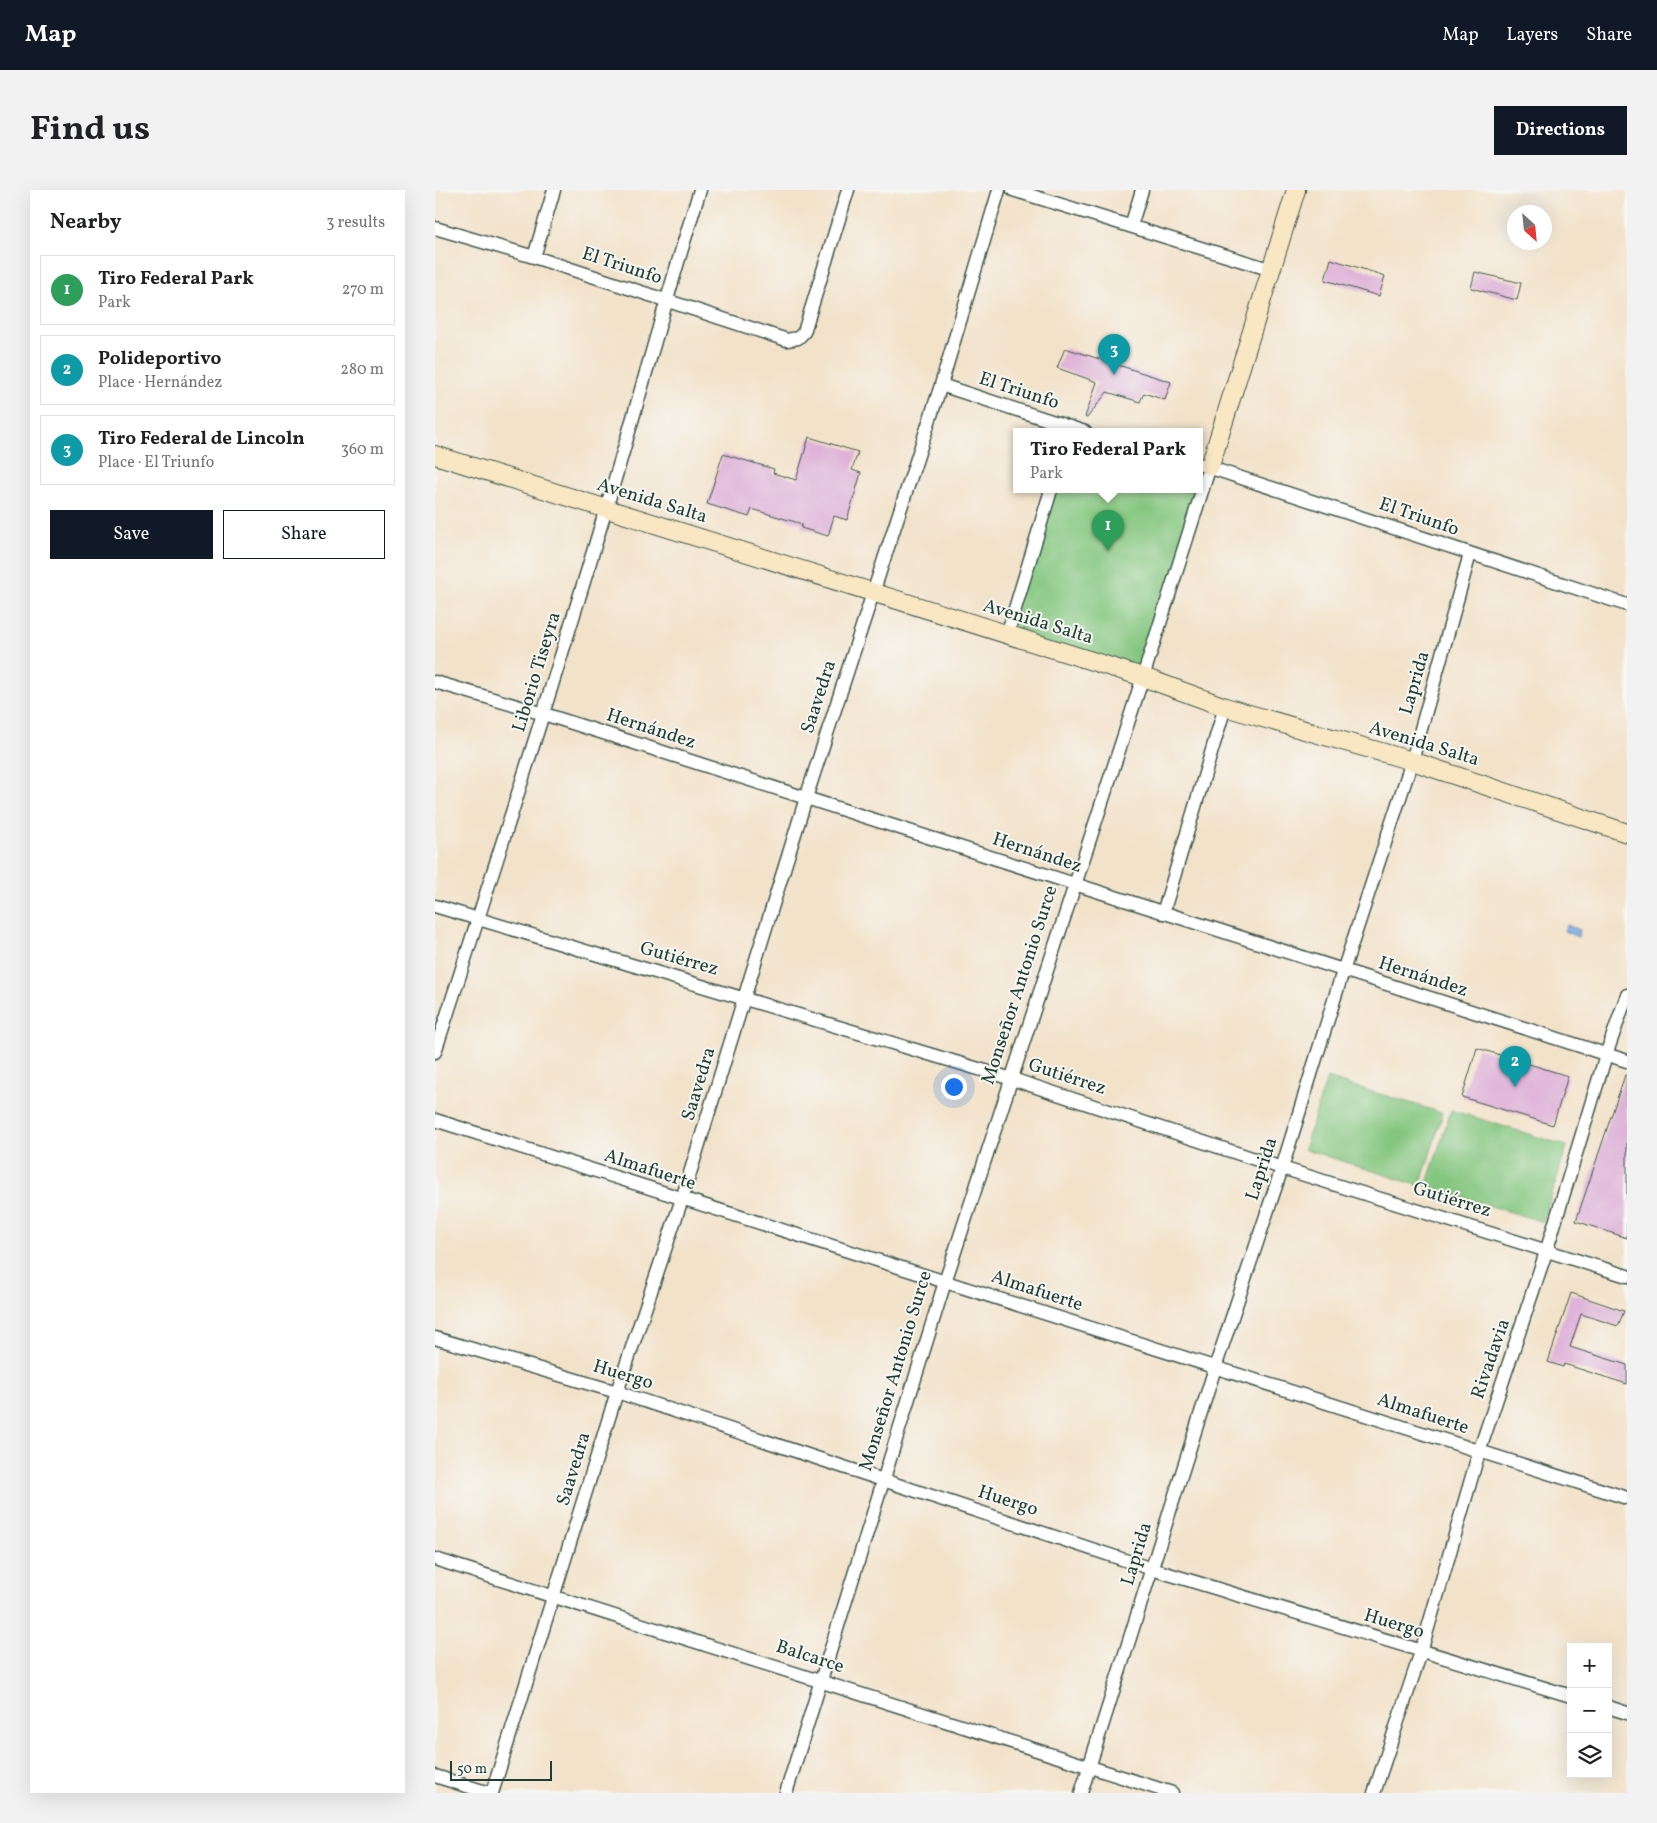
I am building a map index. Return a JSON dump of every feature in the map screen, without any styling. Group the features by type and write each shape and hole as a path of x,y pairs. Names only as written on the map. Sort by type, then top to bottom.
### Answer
{"main road":[{"name":"Monseñor Antonio Surce","path":"1204,465 1271,270 1296,190"},
{"name":"Avenida Salta","path":"435,455 1143,677 1225,707 1412,762 1627,833"}],"street":[{"path":"533,257 554,190"},
{"name":"Liborio Tiseyra","path":"435,1052 544,714 606,509 665,299 700,190"},
{"name":"El Triunfo","path":"435,228 533,257 787,340 798,338 804,332 848,190"},
{"name":"Saavedra","path":"491,1793 555,1597 617,1392 682,1200 746,998 806,798 941,386 999,190"},
{"path":"1013,190 1271,270"},
{"path":"1131,226 1142,190"},
{"name":"El Triunfo","path":"941,386 1063,428"},
{"name":"El Triunfo","path":"1204,465 1627,605"},
{"path":"1007,635 1050,493"},
{"name":"Monseñor Antonio Surce","path":"786,1793 885,1480 945,1282 1143,677 1196,493"},
{"name":"Laprida","path":"1081,1793 1215,1368 1282,1168 1343,971 1412,762 1470,554"},
{"name":"Hernández","path":"435,682 544,714 1627,1061"},
{"path":"1163,913 1225,707"},
{"name":"Gutiérrez","path":"435,906 1012,1079 1282,1168 1627,1276"},
{"name":"Rivadavia","path":"1374,1793 1421,1652 1479,1452 1547,1250 1606,1055 1627,994"},
{"name":"Almafuerte","path":"435,1120 682,1200 1627,1498"},
{"name":"Huergo","path":"435,1338 617,1392 1152,1568 1421,1652 1567,1695"},
{"name":"Balcarce","path":"435,1559 1172,1793"},
{"path":"1612,1708 1627,1713"},
{"path":"435,1776 491,1793"}],"green space":[{"path":"1203,465 1210,466 1203,488"},
{"path":"1050,493 1201,493 1143,677 1007,635"},
{"path":"1327,1078 1443,1113 1420,1186 1304,1149"},
{"path":"1451,1110 1567,1146 1543,1222 1426,1186"}],"water":[{"path":"1567,925 1580,930 1578,937 1564,931"}],"building":[{"path":"1331,259 1385,276 1379,296 1325,280"},
{"path":"1475,272 1521,283 1517,300 1471,288"},
{"path":"1065,348 1171,382 1165,400 1144,393 1140,402 1107,392 1087,418 1085,417 1097,382 1057,368"},
{"path":"809,437 858,452 852,470 861,473 847,520 834,516 828,536 801,528 802,524 752,509 749,517 707,504 723,454 774,469 773,473 796,480"},
{"path":"1477,1048 1568,1076 1553,1125 1462,1097"},
{"path":"1625,1075 1627,1076 1627,1238 1576,1221"},
{"path":"1571,1293 1624,1311 1618,1326 1581,1314 1570,1347 1627,1365 1627,1384 1564,1364 1563,1367 1548,1362"}],"place":[{"name":"Tiro Federal de Lincoln","path":"1114,375"},
{"name":"Tiro Federal Park","path":"1108,551"},
{"name":"Polideportivo","path":"1515,1087"}]}
